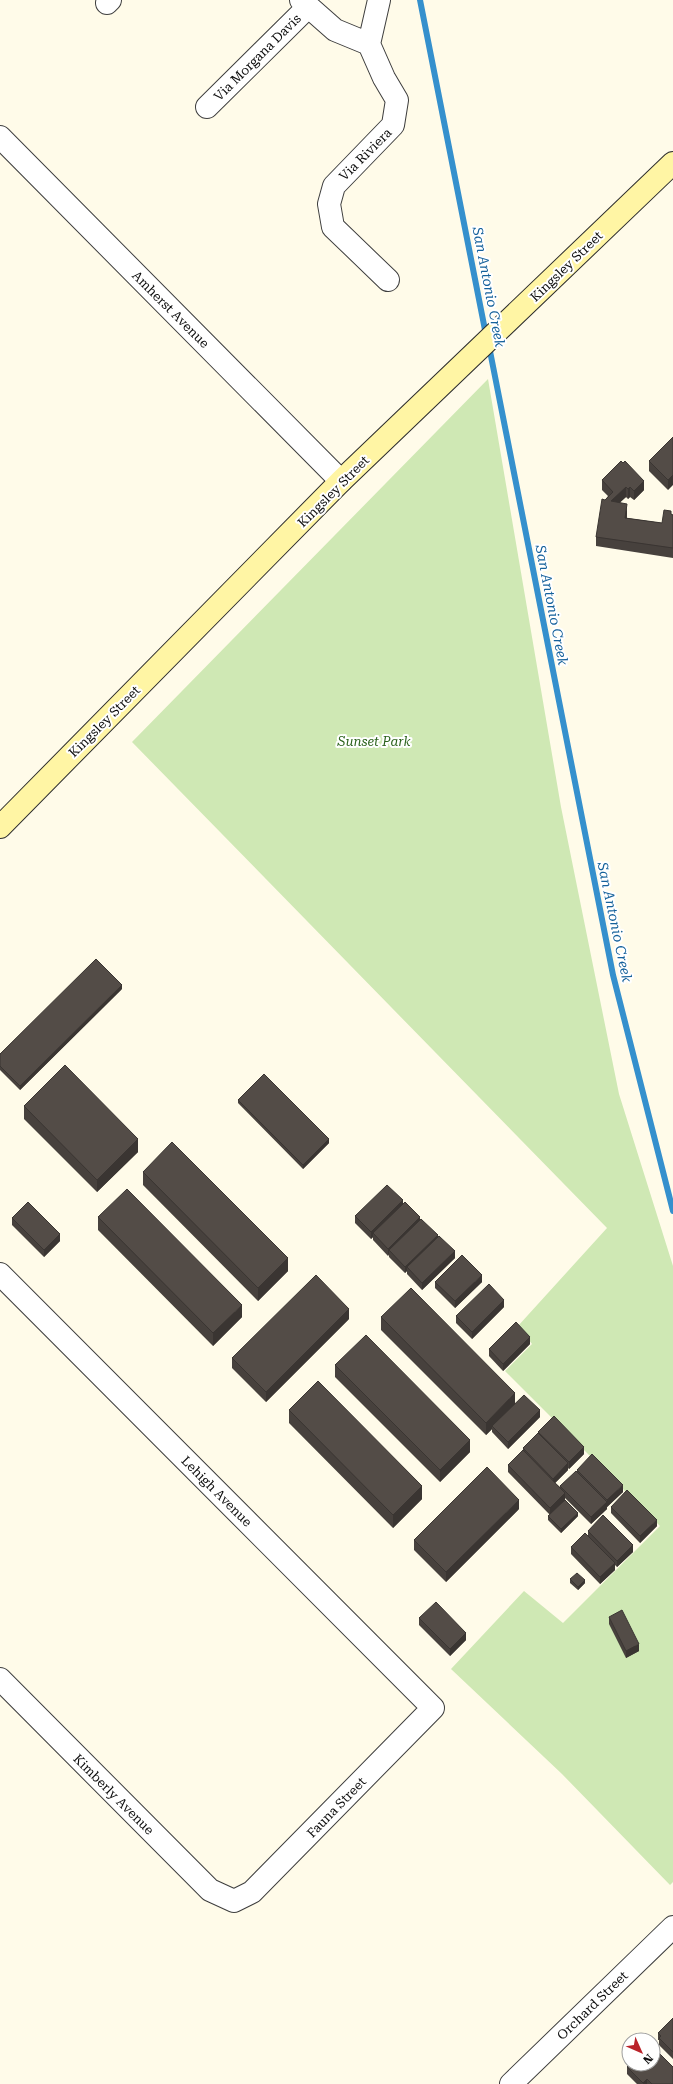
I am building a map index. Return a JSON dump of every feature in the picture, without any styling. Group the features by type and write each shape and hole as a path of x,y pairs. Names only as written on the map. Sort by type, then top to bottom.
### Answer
{"main road":[{"name":"Kingsley Street","path":"0,827 341,481 479,351 673,163"}],"street":[{"path":"304,4 335,30 369,44 379,0"},
{"name":"Via Morgana Davis","path":"207,107 304,4"},
{"name":"Via Riviera","path":"369,44 384,78 397,100 393,126 334,186 329,204 333,227 388,280"},
{"name":"Amherst Avenue","path":"0,137 341,481"},
{"name":"Lehigh Avenue","path":"0,1274 433,1708"},
{"name":"Kimberly Avenue","path":"0,1679 210,1890 234,1900"},
{"name":"Fauna Street","path":"234,1900 252,1892 433,1708"},
{"name":"Orchard Street","path":"511,2084 673,1927"}],"green space":[{"name":"Sunset Park","path":"488,379 561,807 619,1094 673,1266 673,1882 670,1885 562,1774 451,1669 524,1591 563,1623 660,1526 505,1371 532,1344 518,1326 607,1228 132,742"}],"building":[{"path":"673,437 673,475 668,480 649,461"},
{"path":"621,461 623,463 625,461 644,481 634,491 630,487 628,489 626,487 611,501 627,504 625,518 662,523 664,510 671,511 671,514 673,515 673,548 596,537 602,499 605,500 613,492 602,480"},
{"path":"96,959 122,985 20,1086 0,1066 0,1054"},
{"path":"65,1065 138,1139 97,1180 24,1106"},
{"path":"264,1074 329,1139 303,1165 238,1100"},
{"path":"172,1142 288,1258 258,1288 143,1172"},
{"path":"387,1185 403,1200 371,1232 355,1216"},
{"path":"127,1189 242,1305 213,1333 98,1217"},
{"path":"28,1202 60,1234 44,1250 12,1218"},
{"path":"405,1202 420,1217 388,1249 373,1233"},
{"path":"421,1219 438,1235 405,1267 389,1250"},
{"path":"439,1236 455,1251 422,1283 407,1267"},
{"path":"462,1255 482,1275 455,1301 435,1282"},
{"path":"316,1275 349,1309 266,1392 232,1358"},
{"path":"489,1284 504,1300 472,1332 456,1316"},
{"path":"411,1288 515,1393 486,1423 381,1317"},
{"path":"516,1322 530,1337 503,1364 489,1349"},
{"path":"366,1335 470,1440 440,1470 335,1365"},
{"path":"318,1381 422,1486 393,1515 289,1410"},
{"path":"524,1395 540,1410 508,1442 492,1426"},
{"path":"554,1416 584,1447 569,1462 538,1432"},
{"path":"538,1433 568,1463 553,1479 523,1448"},
{"path":"523,1450 565,1493 550,1508 508,1465"},
{"path":"592,1454 623,1485 607,1500 577,1470"},
{"path":"487,1467 519,1500 446,1572 414,1540"},
{"path":"576,1471 607,1502 591,1517 560,1486"},
{"path":"627,1490 657,1520 640,1536 611,1507"},
{"path":"565,1500 578,1513 561,1529 548,1516"},
{"path":"603,1515 633,1545 617,1561 588,1531"},
{"path":"585,1533 615,1563 600,1577 571,1547"},
{"path":"577,1573 585,1580 578,1587 570,1579"},
{"path":"436,1602 466,1633 450,1649 419,1618"},
{"path":"622,1610 639,1644 626,1651 609,1617"},
{"path":"673,2018 673,2052 661,2040 661,2032 659,2032"},
{"path":"661,2055 673,2067 673,2084 652,2084 647,2079 643,2083 632,2072 661,2072"}],"waterway":[{"name":"San Antonio Creek","path":"420,0 486,335"},
{"name":"San Antonio Creek","path":"489,346 613,975 673,1211"}]}
